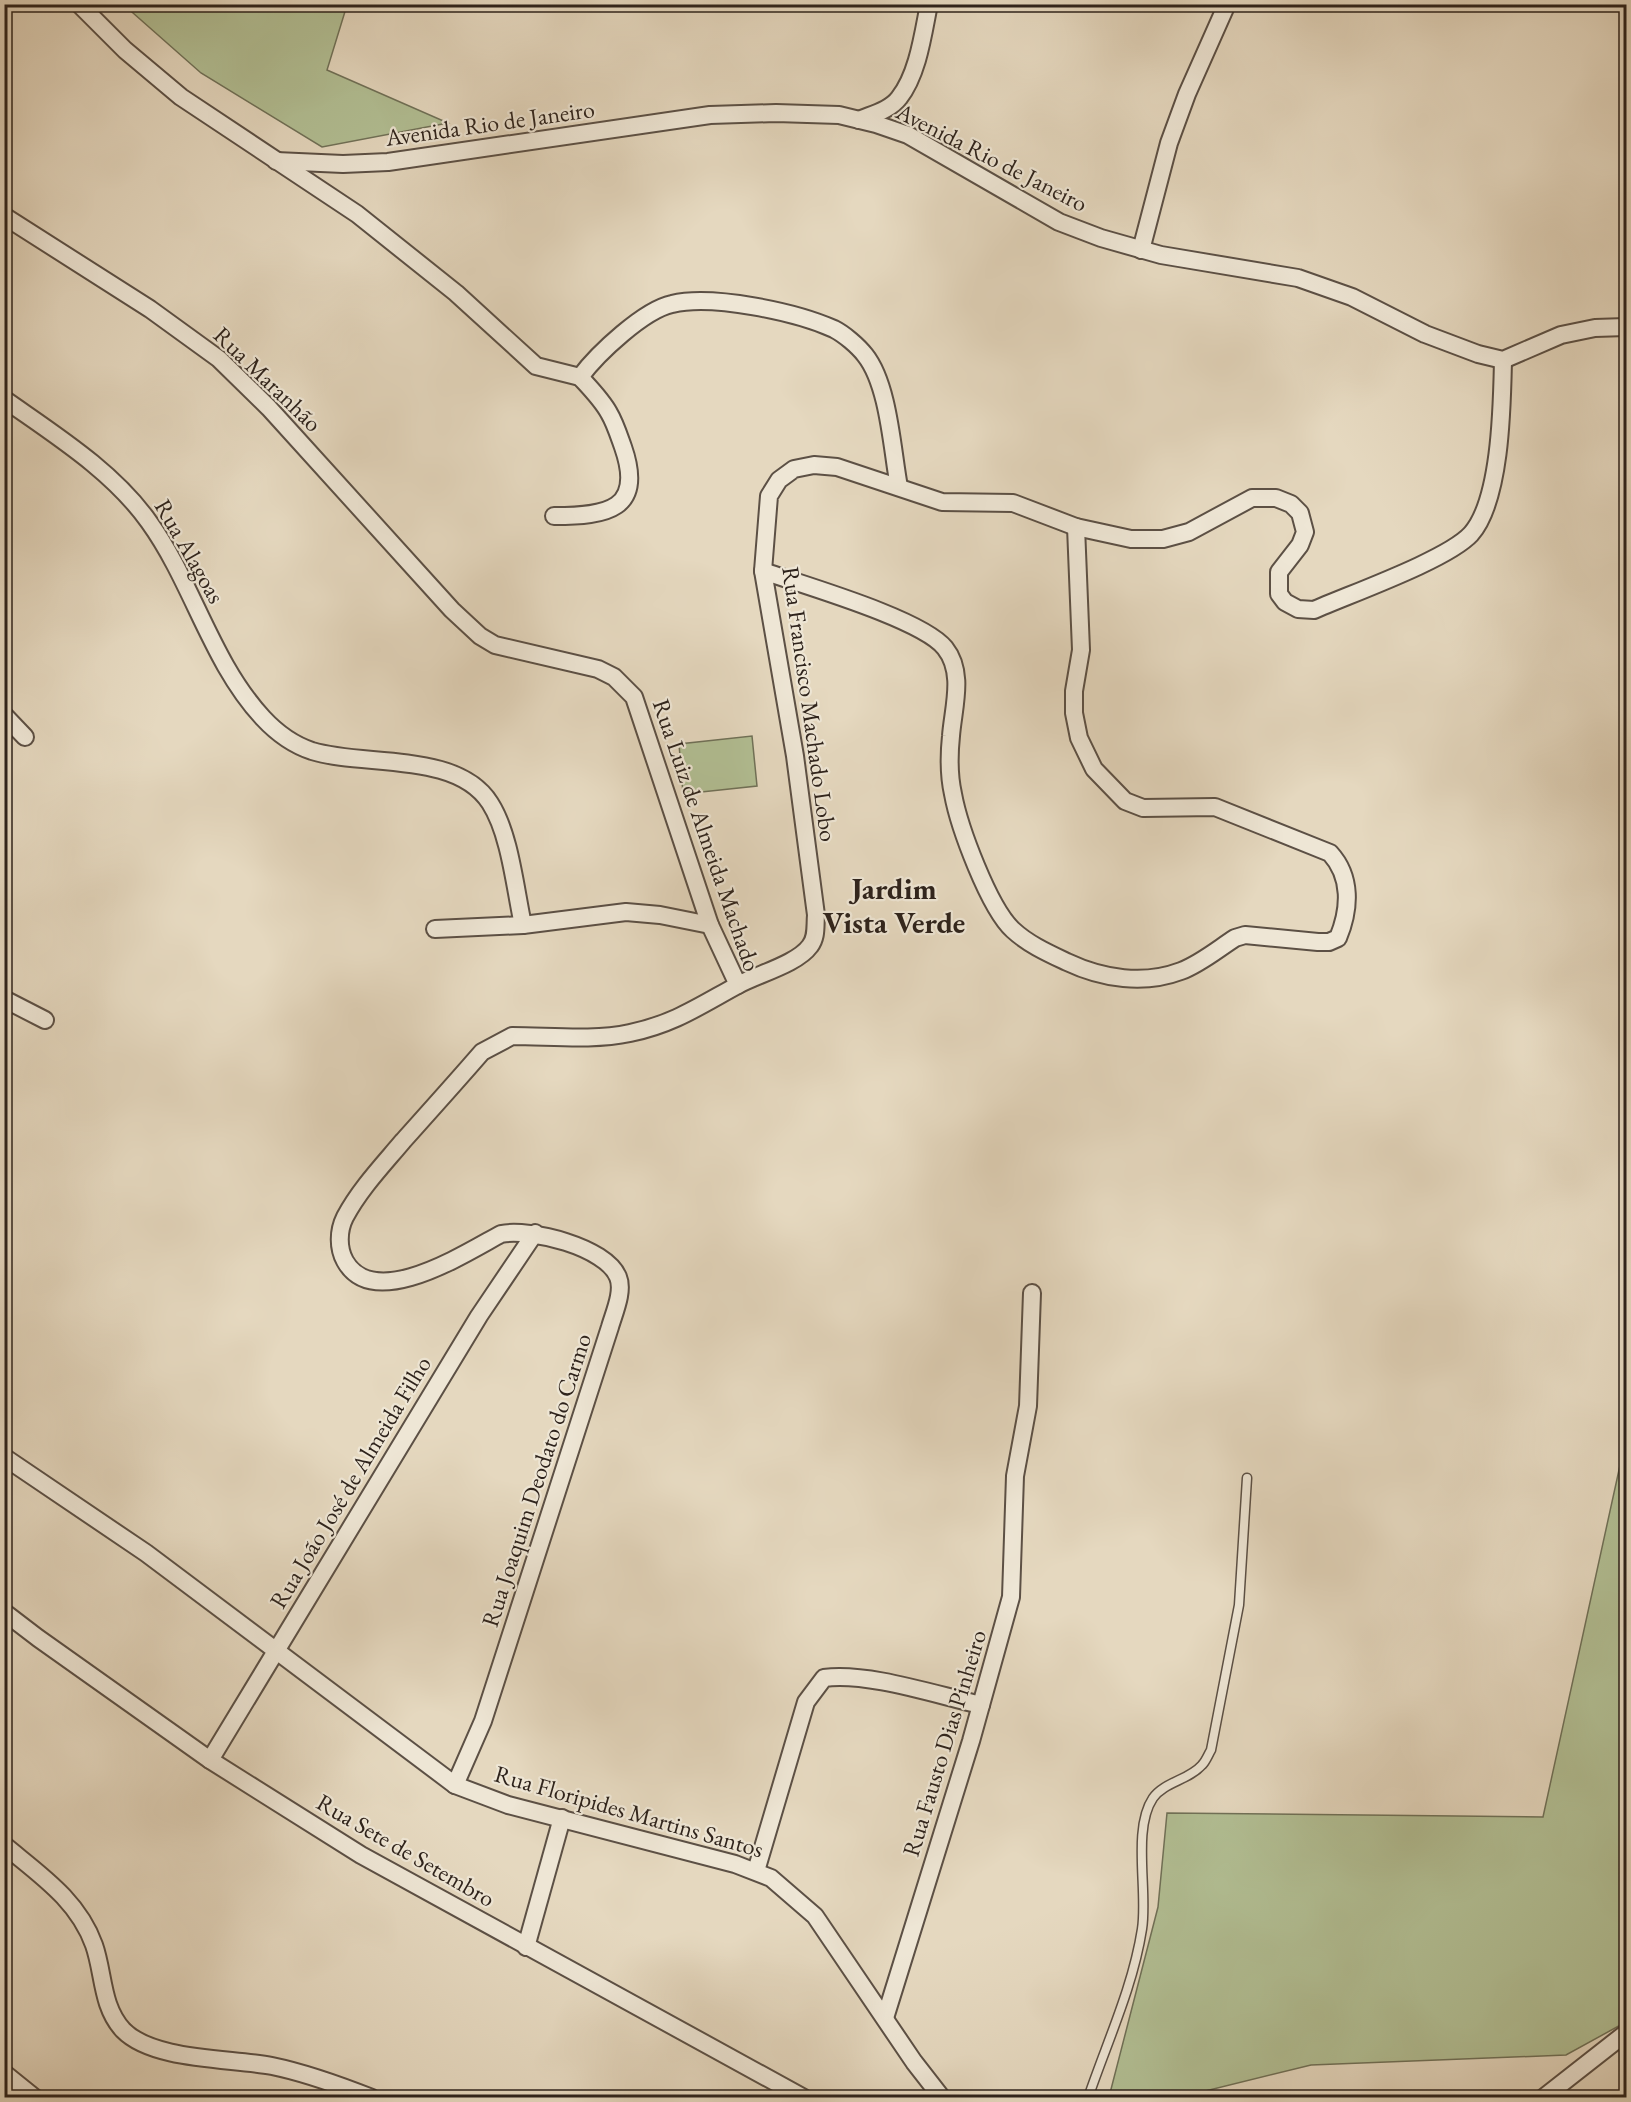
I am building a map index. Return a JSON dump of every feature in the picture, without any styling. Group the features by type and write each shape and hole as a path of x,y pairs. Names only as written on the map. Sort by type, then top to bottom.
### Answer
{"street":[{"path":"79,4 125,50 181,97 357,214 456,293 536,366 580,377 609,413 627,460 631,484 623,500 614,508 596,513 554,516"},
{"path":"859,120 886,109 900,97 913,69 929,4"},
{"path":"1141,250 1169,143 1187,94 1227,4"},
{"name":"Avenida Rio de Janeiro","path":"276,161 343,164 388,162 710,115 776,113 838,116 908,135 1059,222 1101,238 1161,255 1298,278 1352,297 1461,348 1503,360"},
{"name":"Rua Maranhão","path":"4,216 150,309 219,359 268,408 413,567"},
{"path":"580,377 629,328 646,315 671,304 704,300 724,302 815,322 836,330 852,343 865,356 876,374 899,488"},
{"path":"1503,360 1561,335 1594,328 1626,327"},
{"name":"Rua Francisco Machado Lobo","path":"738,985 801,955 815,936 816,915 795,756 763,571 769,496 779,480 794,469 814,465 837,467 942,502 1013,504 1076,527 1131,539 1163,539 1189,532 1252,498 1276,498 1291,504 1300,513 1305,532 1300,545 1279,572 1279,594 1285,602 1298,609 1314,610 1425,562 1459,544 1472,533 1490,498 1494,475 1503,360"},
{"name":"Rua Alagoas","path":"4,399 74,449 131,499 150,523 244,693 263,718 278,731 293,743 311,751 429,768 472,783 488,801 497,817 523,925"},
{"path":"763,571 898,620 936,638 947,650 954,667 957,694 951,734 950,766 956,806 995,908 1012,929 1034,946 1072,964 1131,980 1157,978 1183,971 1245,935 1318,942 1329,942 1338,938 1344,922 1348,893 1337,861 1330,853 1215,807 1143,807 1125,801 1094,769 1079,738 1074,713 1074,691 1081,650 1076,527"},
{"name":"Rua Luiz de Almeida Machado","path":"413,567 480,636 495,645 598,669 614,677 634,697 710,925 738,985 695,1011 628,1034 512,1036 482,1052 364,1186 344,1220 340,1236 341,1253 348,1266 363,1277 380,1281 404,1280 455,1259 501,1234 516,1231 535,1233"},
{"path":"4,715 25,737"},
{"path":"435,929 523,925 626,912 660,915 710,925"},
{"path":"4,999 45,1020"},
{"name":"Rua João José de Almeida Filho","path":"210,1760 479,1316 535,1233"},
{"name":"Rua Joaquim Deodato do Carmo","path":"455,1785 483,1721 619,1295 619,1278 610,1265 599,1257 535,1233"},
{"name":"Rua Fausto Dias Pinheiro","path":"885,2018 981,1705 1011,1597 1016,1476 1028,1406 1032,1293"},
{"name":"Rua Floripides Martins Santos","path":"4,1457 146,1553 455,1785 508,1805 756,1871 787,1889 815,1916 914,2062 942,2097"},
{"name":"Rua Sete de Setembro","path":"4,1612 210,1760 361,1855 526,1947 693,2034 804,2097"},
{"path":"756,1871 806,1702 824,1678 839,1676 868,1680 981,1705"},
{"path":"526,1947 562,1818"},
{"path":"4,1845 76,1908 95,1947 100,1979 111,2010 124,2030 148,2044 177,2054 272,2066 340,2085 372,2097"},
{"path":"1543,2097 1626,2033"},
{"path":"4,2073 35,2097"}],"lane":[{"path":"1088,2097 1131,1978 1142,1928 1145,1892 1143,1837 1146,1814 1153,1798 1202,1765 1211,1750 1239,1605 1247,1478"}],"green space":[{"path":"124,5 347,5 327,70 448,123 322,147 201,73"},
{"path":"752,736 757,786 683,794 679,744"},
{"path":"1626,1438 1626,2022 1566,2055 1311,2065 1181,2097 1109,2097 1158,1907 1167,1813 1543,1817"}],"district":[{"name":"Jardim Vista Verde","path":"894,905"}]}
